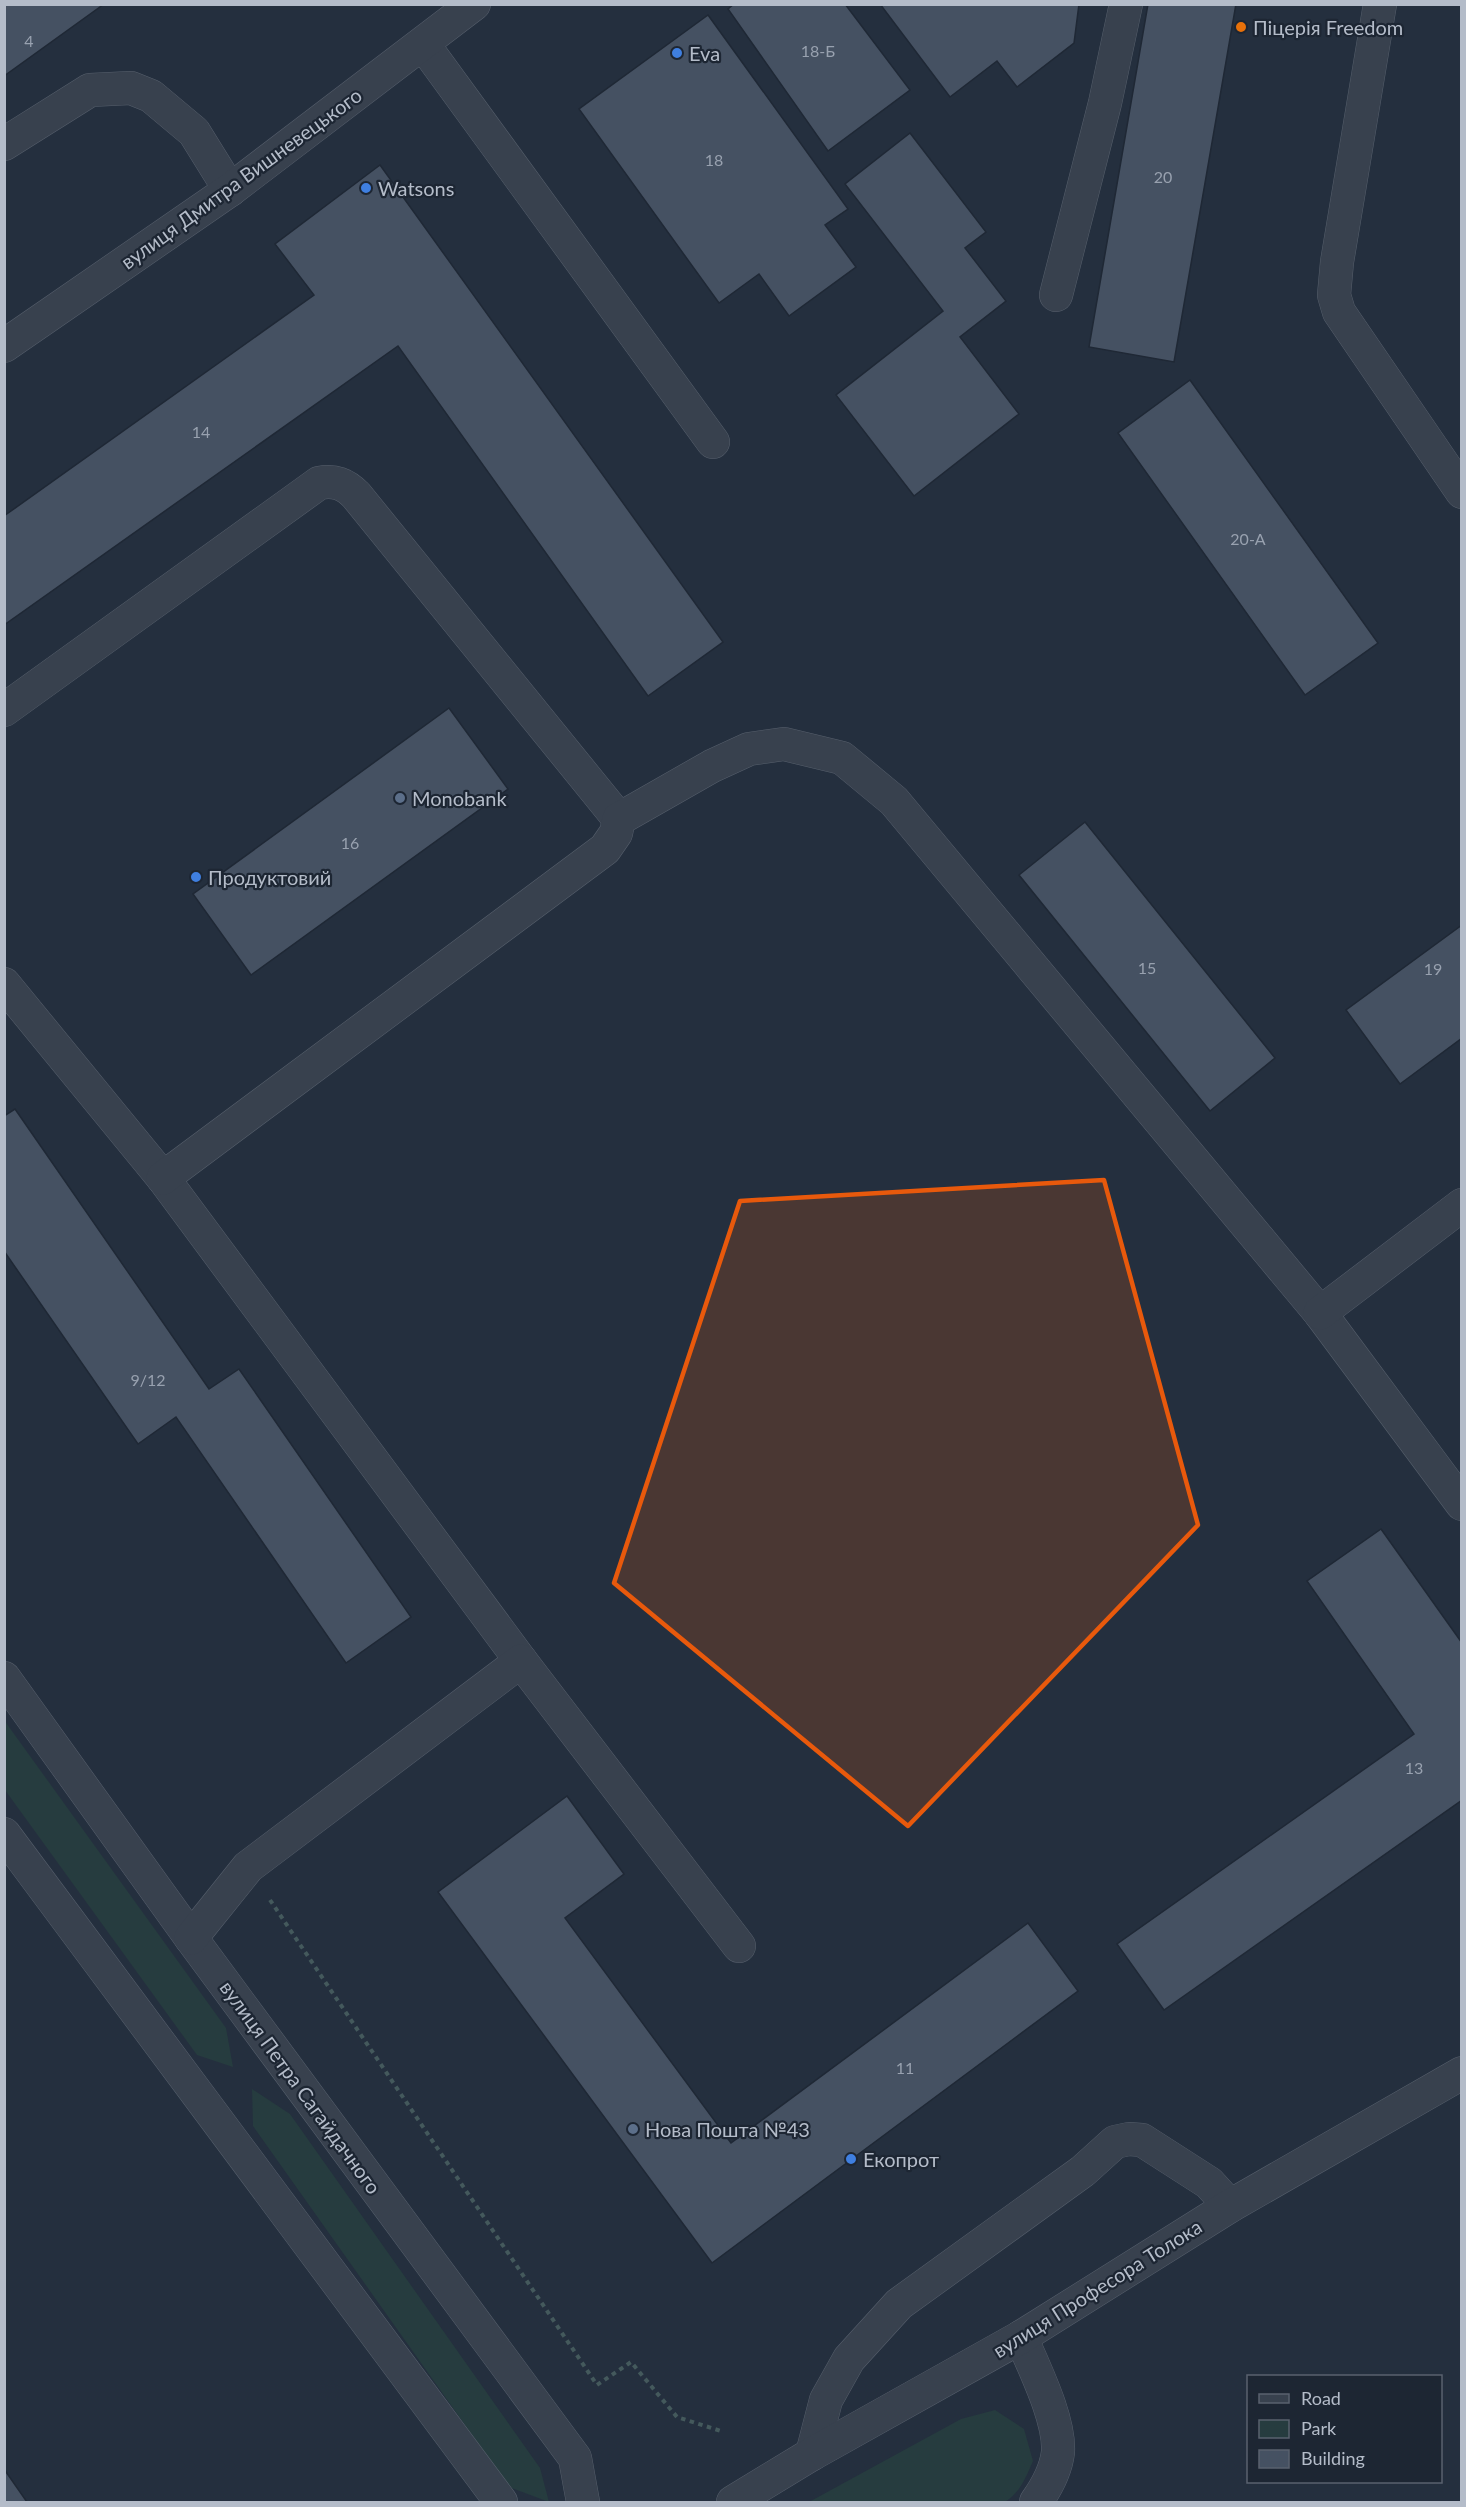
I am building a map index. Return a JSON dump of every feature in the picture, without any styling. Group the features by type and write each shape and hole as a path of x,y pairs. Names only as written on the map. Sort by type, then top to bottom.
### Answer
{"street":[{"name":"вулиця Дмитра Вишневецького","path":"4,346 230,190 474,4"},
{"path":"1056,295 1106,103 1126,4"},
{"path":"1380,4 1337,262 1334,295 1339,312 1461,492"},
{"path":"423,44 713,441"},
{"path":"4,144 90,90 131,88 151,96 194,132 230,190"},
{"path":"4,710 319,483 329,481 348,487 356,495 619,819"},
{"path":"163,1178 605,849 616,833 619,819 712,766 749,749 784,744 842,758 894,801 1320,1313 1461,1504"},
{"path":"4,984 163,1178 521,1661 739,1946"},
{"path":"1320,1313 1461,1205"},
{"path":"191,1938 248,1867 521,1661"},
{"name":"вулиця Петра Сагайдачного","path":"4,1678 191,1938 575,2458 583,2502"},
{"path":"4,1834 501,2502"},
{"name":"вулиця Професора Толока","path":"733,2502 812,2454 1021,2337 1230,2206 1461,2073"},
{"path":"812,2454 826,2400 849,2359 899,2304 1083,2171 1115,2142 1129,2139 1143,2140 1209,2183 1230,2206"},
{"path":"1021,2337 1053,2419 1058,2452 1047,2487 1036,2502"}],"path":[{"path":"248,1867 597,2385 631,2362 677,2416 724,2432"}],"highlighted area":[{"path":"1104,1180 1198,1525 908,1826 614,1583 740,1201"}],"green space":[{"path":"4,1720 226,2028 233,2067 197,2055 5,1790"},
{"path":"252,2089 290,2114 540,2468 549,2502 509,2487 253,2126"},
{"path":"995,2410 1024,2429 1033,2461 1019,2489 1005,2502 809,2502 961,2419"}],"building":[{"path":"4,4 104,4 4,76"},
{"path":"734,4 845,4 910,90 828,151 728,9"},
{"path":"880,4 1079,4 1074,43 1017,87 997,61 950,97"},
{"path":"1148,4 1236,4 1174,362 1089,347"},
{"path":"708,15 848,209 825,225 856,267 789,316 759,274 719,303 579,109"},
{"path":"910,133 986,232 965,248 1006,301 960,337 1019,414 914,496 836,395 943,311 845,184"},
{"path":"380,165 723,642 648,696 398,346 4,625 4,516 314,295 275,244"},
{"path":"1190,380 1378,643 1305,695 1118,433"},
{"path":"449,708 508,789 251,975 193,894"},
{"path":"1085,822 1275,1058 1210,1111 1019,875"},
{"path":"1462,925 1462,1038 1400,1084 1346,1010"},
{"path":"15,1109 209,1389 239,1369 411,1617 346,1663 176,1417 138,1444 4,1251 4,1116"},
{"path":"1381,1529 1462,1643 1462,1800 1164,2010 1117,1944 1414,1734 1307,1581"},
{"path":"567,1796 624,1874 565,1918 731,2143 1028,1923 1078,1991 712,2263 438,1892"},
{"path":"4,2469 27,2502 4,2502"}],"place":[{"name":"Піцерія Freedom","path":"1241,27"},
{"name":"Eva","path":"677,53"},
{"name":"Watsons","path":"366,188"},
{"name":"Monobank","path":"400,798"},
{"name":"Продуктовий","path":"196,877"},
{"name":"Нова Пошта №43","path":"633,2129"},
{"name":"Екопрот","path":"851,2159"}]}
